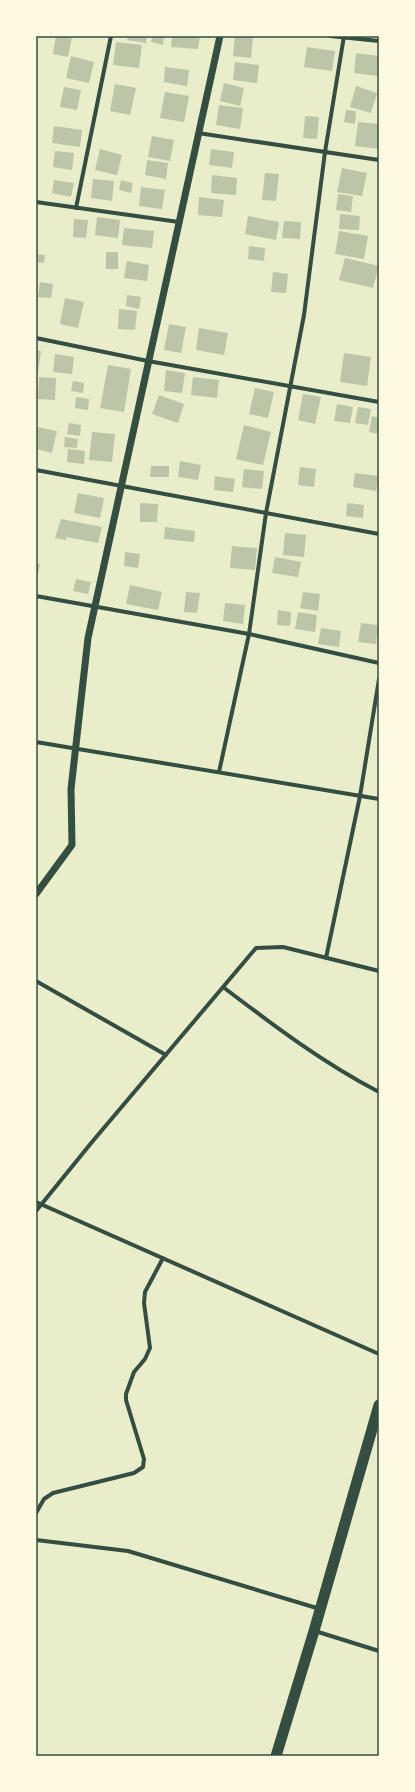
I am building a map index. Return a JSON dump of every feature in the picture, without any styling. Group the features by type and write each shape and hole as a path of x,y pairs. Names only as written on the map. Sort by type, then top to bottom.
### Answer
{"highway":[{"path":"276,1756 314,1631 379,1405"}],"street":[{"path":"76,208 111,36"},
{"path":"36,894 72,845 71,789 88,638 120,485 220,36"},
{"path":"330,36 379,41"},
{"path":"219,772 249,634 266,513 304,315 326,152 344,37"},
{"path":"198,133 379,160"},
{"path":"36,202 179,222"},
{"path":"36,338 148,361 379,402"},
{"path":"36,470 379,534"},
{"path":"36,596 249,634 379,662"},
{"path":"326,958 360,796 379,679"},
{"path":"36,742 379,799"},
{"path":"36,1211 256,948 283,947 379,971"},
{"path":"36,981 166,1054"},
{"path":"223,986 285,1034 352,1078 379,1092"},
{"path":"36,1202 379,1354"},
{"path":"36,1513 44,1499 53,1493 134,1473 143,1468 144,1459 126,1400 126,1394 134,1372 150,1348 144,1303 145,1292 163,1258"},
{"path":"36,1540 128,1551 320,1609"},
{"path":"314,1631 379,1651"}],"building":[{"path":"56,36 72,37 68,57 53,54"},
{"path":"128,36 147,36 146,43 127,40"},
{"path":"152,36 164,36 163,45 151,42"},
{"path":"172,36 200,36 198,49 171,47"},
{"path":"235,36 253,36 251,58 233,56"},
{"path":"116,42 142,45 139,68 113,65"},
{"path":"307,47 335,51 332,71 304,67"},
{"path":"356,53 379,56 377,76 354,73"},
{"path":"71,56 94,62 89,83 66,78"},
{"path":"235,62 259,65 257,83 233,80"},
{"path":"165,67 189,70 187,86 164,82"},
{"path":"224,83 244,88 240,106 220,101"},
{"path":"115,84 136,88 130,115 110,111"},
{"path":"356,86 377,93 371,113 350,107"},
{"path":"64,87 81,90 77,110 60,107"},
{"path":"165,92 189,96 184,122 160,118"},
{"path":"219,105 243,108 240,129 216,125"},
{"path":"346,110 356,111 355,124 344,122"},
{"path":"305,116 319,117 317,139 303,138"},
{"path":"358,122 379,124 379,149 355,146"},
{"path":"54,126 82,130 80,147 52,143"},
{"path":"152,136 174,140 170,161 148,157"},
{"path":"100,149 122,155 117,175 95,170"},
{"path":"211,149 234,152 232,168 209,165"},
{"path":"55,151 74,153 72,170 53,167"},
{"path":"147,160 168,163 166,179 145,175"},
{"path":"342,168 367,173 362,196 337,192"},
{"path":"265,173 279,174 276,201 262,200"},
{"path":"212,175 237,178 236,195 211,193"},
{"path":"93,179 114,181 112,201 91,198"},
{"path":"54,180 74,183 71,197 52,193"},
{"path":"121,180 133,183 131,193 119,190"},
{"path":"141,187 165,190 162,209 139,206"},
{"path":"338,194 353,196 351,212 336,210"},
{"path":"199,197 224,200 222,217 198,215"},
{"path":"340,214 360,216 359,230 339,229"},
{"path":"248,216 279,222 276,240 245,234"},
{"path":"97,217 120,220 118,238 95,235"},
{"path":"74,219 88,220 86,238 73,237"},
{"path":"284,221 301,222 300,239 282,238"},
{"path":"124,228 154,231 152,248 122,245"},
{"path":"339,231 368,236 364,259 335,254"},
{"path":"249,246 265,248 264,261 248,259"},
{"path":"106,252 118,252 118,269 106,269"},
{"path":"36,254 45,255 44,263 36,262"},
{"path":"345,258 379,266 373,288 339,280"},
{"path":"127,261 149,265 147,281 124,278"},
{"path":"273,272 288,274 286,293 271,292"},
{"path":"40,282 53,284 51,298 38,297"},
{"path":"127,295 141,297 139,309 126,306"},
{"path":"65,298 84,302 78,328 60,324"},
{"path":"119,309 137,311 135,330 118,329"},
{"path":"169,324 186,327 181,353 164,350"},
{"path":"199,328 228,333 224,355 196,350"},
{"path":"36,350 41,351 37,379 36,379"},
{"path":"344,353 371,357 367,386 340,382"},
{"path":"55,354 74,357 72,374 53,372"},
{"path":"108,365 131,369 124,412 100,408"},
{"path":"166,370 185,373 182,393 164,391"},
{"path":"39,377 56,378 55,400 38,399"},
{"path":"193,377 219,380 217,398 191,395"},
{"path":"73,381 84,383 83,393 71,391"},
{"path":"255,388 274,392 268,418 249,414"},
{"path":"303,394 321,397 315,424 298,420"},
{"path":"159,395 184,404 178,423 152,414"},
{"path":"76,397 89,399 88,410 75,408"},
{"path":"337,404 353,407 350,423 334,421"},
{"path":"358,407 371,409 368,425 355,423"},
{"path":"372,416 379,418 379,434 369,432"},
{"path":"69,423 81,425 80,436 67,434"},
{"path":"244,425 271,432 263,465 236,459"},
{"path":"37,427 57,431 52,453 36,449"},
{"path":"92,432 115,434 112,462 89,460"},
{"path":"65,437 78,439 77,448 64,447"},
{"path":"68,449 85,451 84,464 67,462"},
{"path":"180,461 201,465 198,480 178,477"},
{"path":"151,466 169,466 169,477 150,477"},
{"path":"300,467 316,469 314,487 298,485"},
{"path":"244,469 264,471 262,489 242,487"},
{"path":"355,473 378,476 376,491 353,487"},
{"path":"215,476 235,479 233,492 214,490"},
{"path":"78,493 104,498 100,518 74,513"},
{"path":"140,503 158,504 157,522 140,522"},
{"path":"347,503 364,505 363,518 346,516"},
{"path":"61,519 102,527 98,543 66,537 66,540 55,538"},
{"path":"165,527 195,531 194,542 164,539"},
{"path":"285,533 306,535 304,557 283,555"},
{"path":"232,546 257,548 255,570 230,568"},
{"path":"125,552 140,554 138,568 124,566"},
{"path":"275,557 301,562 298,577 272,573"},
{"path":"36,563 40,564 37,581 36,581"},
{"path":"76,579 91,582 88,594 73,591"},
{"path":"130,585 162,592 158,610 126,604"},
{"path":"186,592 200,593 197,613 184,612"},
{"path":"303,592 320,594 318,611 300,608"},
{"path":"225,603 245,605 243,624 223,621"},
{"path":"278,610 291,612 290,626 277,625"},
{"path":"298,612 317,615 315,632 295,629"},
{"path":"361,623 378,625 376,644 358,642"},
{"path":"321,628 341,631 339,647 318,644"}]}
